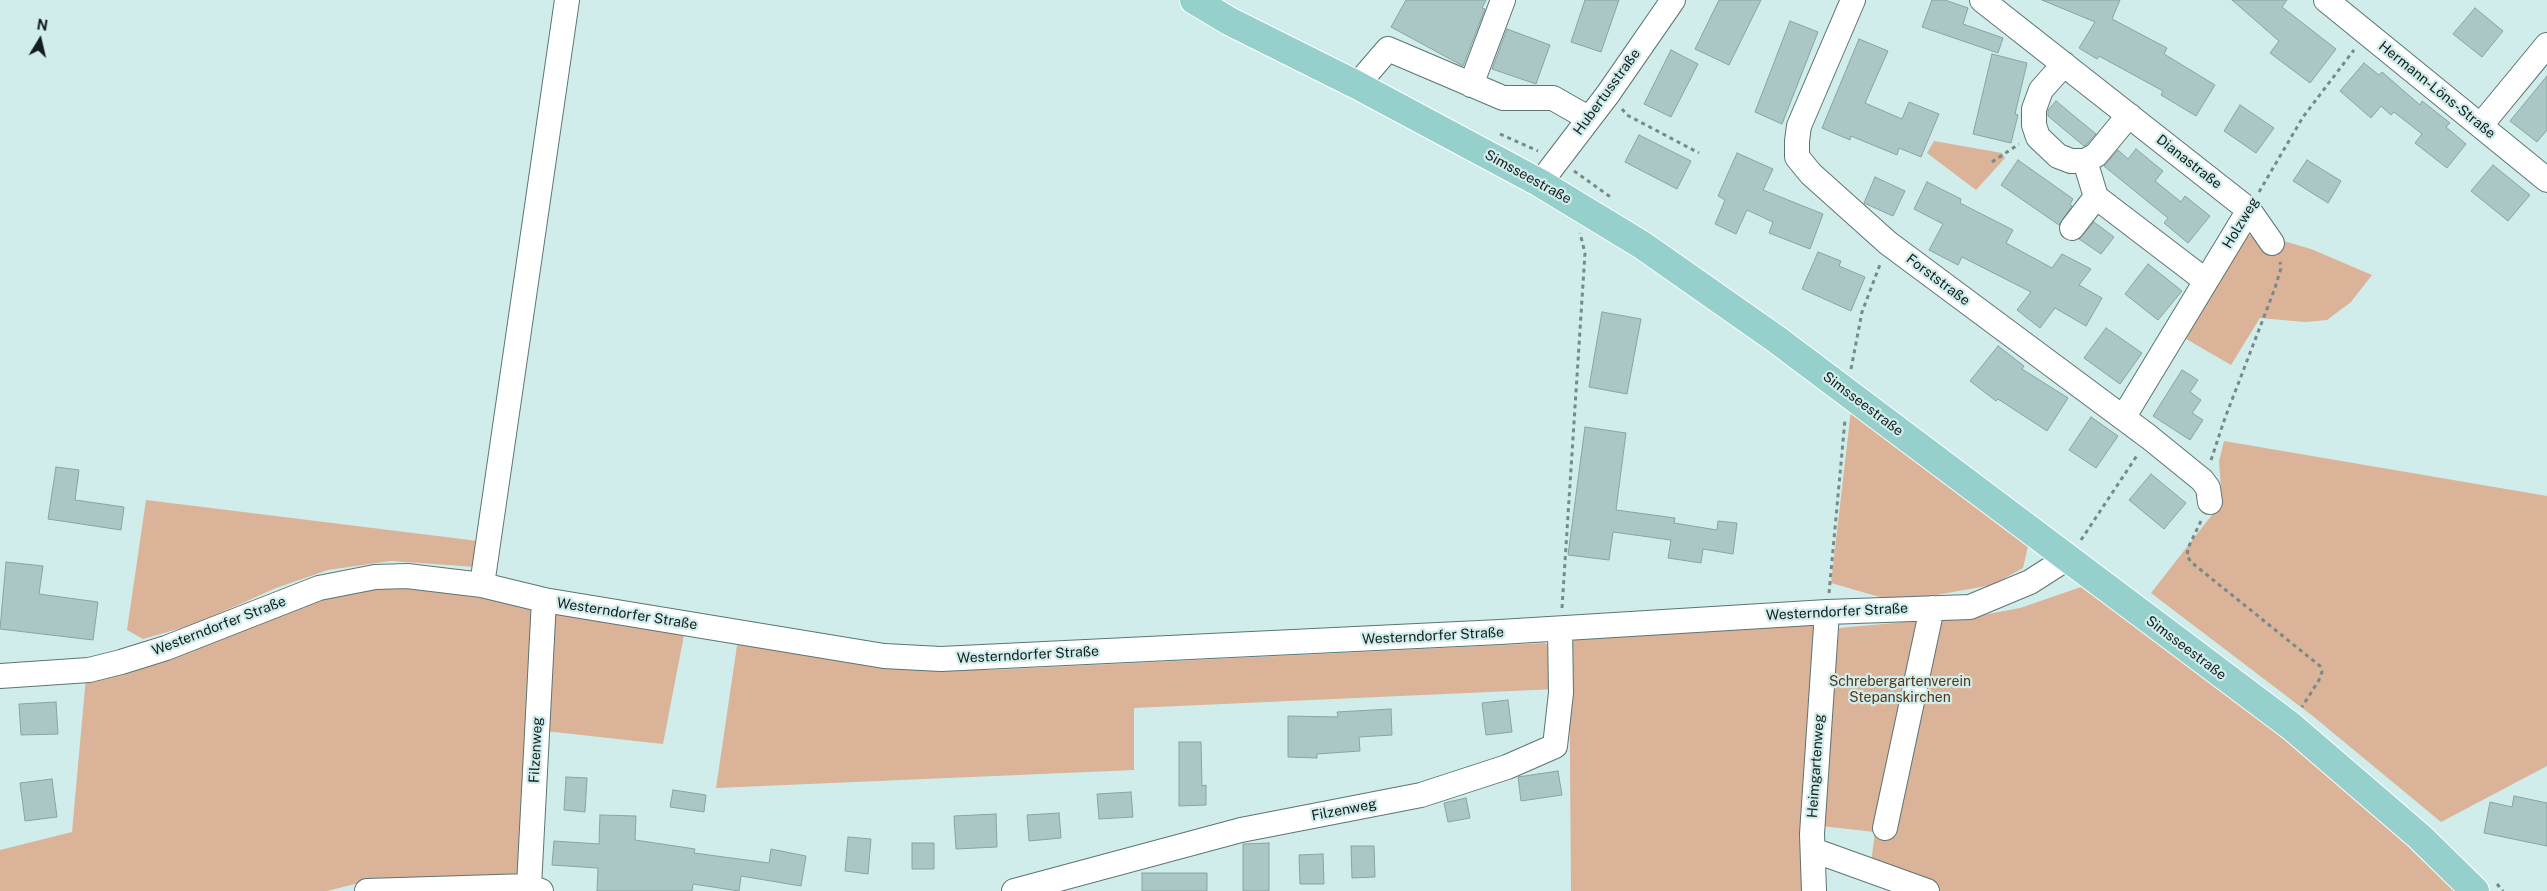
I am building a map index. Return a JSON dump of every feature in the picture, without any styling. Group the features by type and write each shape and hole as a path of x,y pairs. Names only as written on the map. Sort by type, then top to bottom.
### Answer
{"main road":[{"name":"Simsseestraße","path":"1194,0 1229,21 1357,85 1540,183 1642,245 2072,551 2291,726 2420,837 2475,891"}],"street":[{"path":"482,585 567,0"},
{"path":"1471,85 1503,0"},
{"name":"Hubertusstraße","path":"1540,183 1608,94 1672,0"},
{"name":"Forststraße","path":"1853,0 1799,126 1796,142 1797,157 1811,174 1888,243 2149,437 2202,480 2209,495"},
{"name":"Dianastraße","path":"1982,0 2249,210 2272,243"},
{"name":"Hermann-Löns-Straße","path":"2326,0 2547,180"},
{"path":"2481,125 2547,45"},
{"path":"1357,85 1388,49 1503,98 1553,98 1588,118"},
{"path":"2064,64 2041,90 2034,108 2034,125 2037,133 2044,143 2058,156 2071,161 2085,161 2096,155 2129,115"},
{"path":"2085,161 2096,197 2206,281"},
{"path":"2072,228 2096,197"},
{"name":"Holzweg","path":"2123,418 2249,210"},
{"name":"Westerndorfer Straße","path":"0,676 89,670 121,662 166,648 319,588 375,577 407,576 482,585 544,600 884,656 941,659 1560,629 1827,612 1970,607 2030,582 2072,551"},
{"name":"Filzenweg","path":"535,889 544,600"},
{"path":"1885,828 1932,608"},
{"name":"Heimgartenweg","path":"1814,891 1812,850 1827,612"},
{"name":"Filzenweg","path":"1014,891 1240,830 1421,795 1507,766 1555,746 1561,694 1560,629"},
{"path":"1812,850 1927,891"},
{"path":"367,891 535,889"}],"path":[{"name":"Holzweg","path":"2249,210 2303,117 2367,34"},
{"path":"1608,94 1628,115 1699,153"},
{"path":"1992,162 2037,133"},
{"path":"1560,629 1585,253 1574,202"},
{"path":"1827,612 1848,393 1862,312 1888,243"},
{"path":"2272,243 2280,257 2281,268 2255,343 2225,418 2211,461 2209,495 2188,548 2187,556 2191,562 2320,666 2322,672 2319,680 2291,726"},
{"path":"2072,551 2149,437"}],"green space":[{"path":"1934,141 2002,153 2005,158 1976,190 1927,153"},
{"path":"2246,235 2280,240 2311,249 2372,275 2351,302 2327,320 2305,322 2260,318 2231,365 2181,336"},
{"path":"1851,410 2028,546 2023,568 1992,585 1897,602 1831,583"},
{"path":"2224,441 2547,496 2547,766 2441,822 2314,717 2151,593 2222,502 2219,461"},
{"path":"146,500 478,541 475,567 391,561 328,570 276,588 195,624 143,639 127,630"},
{"path":"391,585 536,606 524,871 517,880 363,882 327,891 0,891 0,850 72,832 86,677 313,599"},
{"name":"Schrebergartenverein Stepanskirchen","path":"2081,587 2183,660 2346,787 2455,891 1910,891 1871,863 1875,832 1821,826 1839,628 1983,615 2020,608"},
{"path":"556,613 685,630 663,744 545,731"},
{"path":"1807,620 1819,632 1806,891 1571,891 1569,638"},
{"path":"738,639 990,670 1545,643 1553,649 1556,689 1134,708 1134,770 716,788"}],"building":[{"path":"1406,0 1486,0 1482,8 1485,9 1463,66 1391,27"},
{"path":"1585,0 1619,0 1601,52 1571,42"},
{"path":"1719,0 1761,0 1729,65 1695,49"},
{"path":"1932,0 1945,0 1968,8 1963,24 2003,38 1998,53 1922,27"},
{"path":"2042,0 2120,0 2112,19 2167,48 2164,54 2215,85 2196,116 2161,95 2163,91 2099,56 2097,59 2079,48 2095,22"},
{"path":"2232,0 2287,0 2282,7 2336,49 2310,83 2270,53 2279,41"},
{"path":"2475,8 2503,31 2482,57 2453,34"},
{"path":"1790,21 1818,32 1782,124 1755,112"},
{"path":"1507,29 1550,45 1536,84 1492,69"},
{"path":"1859,39 1888,51 1865,103 1902,119 1909,102 1939,114 1921,157 1899,148 1897,155 1851,136 1850,140 1822,128"},
{"path":"1671,50 1698,64 1671,117 1644,104"},
{"path":"1992,54 2027,63 2015,114 2018,115 2011,143 1973,134"},
{"path":"2364,63 2379,75 2382,72 2420,105 2422,101 2450,123 2446,127 2466,144 2447,168 2415,143 2422,134 2394,112 2391,115 2381,106 2371,118 2340,91"},
{"path":"2547,76 2547,130 2537,142 2510,121"},
{"path":"2056,101 2096,134 2087,144 2084,146 2048,116 2048,110"},
{"path":"2240,105 2274,128 2256,153 2224,131"},
{"path":"1639,135 1691,161 1677,189 1625,162"},
{"path":"2136,149 2163,171 2155,181 2181,202 2185,196 2210,216 2188,243 2164,223 2168,218 2104,166 2118,150 2128,159"},
{"path":"1737,153 1773,169 1763,190 1823,214 1810,249 1769,233 1773,222 1747,210 1736,234 1715,224 1725,200 1718,196"},
{"path":"2018,160 2073,199 2070,204 2072,206 2059,225 2001,185"},
{"path":"2307,160 2341,181 2328,203 2293,181"},
{"path":"2493,165 2530,195 2508,221 2471,191"},
{"path":"1875,177 1905,191 1893,216 1864,203"},
{"path":"1927,182 1961,199 1960,203 2013,230 2006,243 2052,268 2062,254 2091,269 2079,285 2102,298 2086,326 2055,308 2040,328 2017,310 2031,292 1962,257 1958,265 1929,250 1943,224 1914,209"},
{"path":"2094,222 2114,237 2101,254 2079,239"},
{"path":"1818,252 1841,261 1839,266 1865,277 1851,311 1802,289"},
{"path":"2148,264 2182,291 2158,320 2125,294"},
{"path":"1602,312 1641,319 1627,394 1589,387"},
{"path":"2106,328 2142,353 2120,384 2084,358"},
{"path":"1998,346 2024,366 2022,369 2068,398 2047,431 1998,399 1996,401 1970,381"},
{"path":"2182,370 2198,380 2190,392 2201,400 2192,413 2203,420 2190,440 2153,416"},
{"path":"2091,417 2118,436 2096,468 2069,450"},
{"path":"1585,427 1626,433 1616,510 1675,518 1674,523 1717,530 1718,521 1737,523 1733,554 1703,549 1701,563 1668,558 1671,540 1613,532 1609,560 1568,555"},
{"path":"56,467 79,470 75,500 124,507 121,530 48,519"},
{"path":"2151,474 2186,503 2164,529 2129,500"},
{"path":"6,562 43,566 39,594 98,602 93,640 0,629"},
{"path":"1508,700 1512,732 1486,735 1482,703"},
{"path":"56,702 58,734 21,735 19,704"},
{"path":"1391,709 1392,735 1359,737 1360,751 1317,754 1317,758 1288,757 1288,716 1338,717 1337,712"},
{"path":"1179,742 1201,742 1202,786 1206,785 1206,805 1179,806"},
{"path":"1558,771 1562,795 1521,801 1518,777"},
{"path":"566,777 587,778 585,812 564,810"},
{"path":"52,779 57,817 25,821 20,783"},
{"path":"673,790 706,795 704,812 670,807"},
{"path":"1131,792 1133,817 1099,819 1097,794"},
{"path":"2514,796 2547,803 2547,846 2484,833 2490,802 2512,807"},
{"path":"1466,798 1470,818 1448,822 1444,803"},
{"path":"1059,813 1061,838 1029,841 1027,815"},
{"path":"996,814 997,847 956,849 954,816"},
{"path":"600,815 636,816 635,840 695,849 694,853 769,863 771,849 806,856 801,886 741,876 739,891 693,884 692,891 597,891 598,868 552,865 554,841 599,844"},
{"path":"848,837 871,839 868,874 845,871"},
{"path":"912,843 934,843 934,869 912,869"},
{"path":"1269,843 1269,891 1243,891 1243,844"},
{"path":"1351,846 1374,846 1375,877 1352,878"},
{"path":"1323,854 1324,884 1300,884 1299,855"},
{"path":"1142,873 1207,873 1207,891 1142,891"}]}
